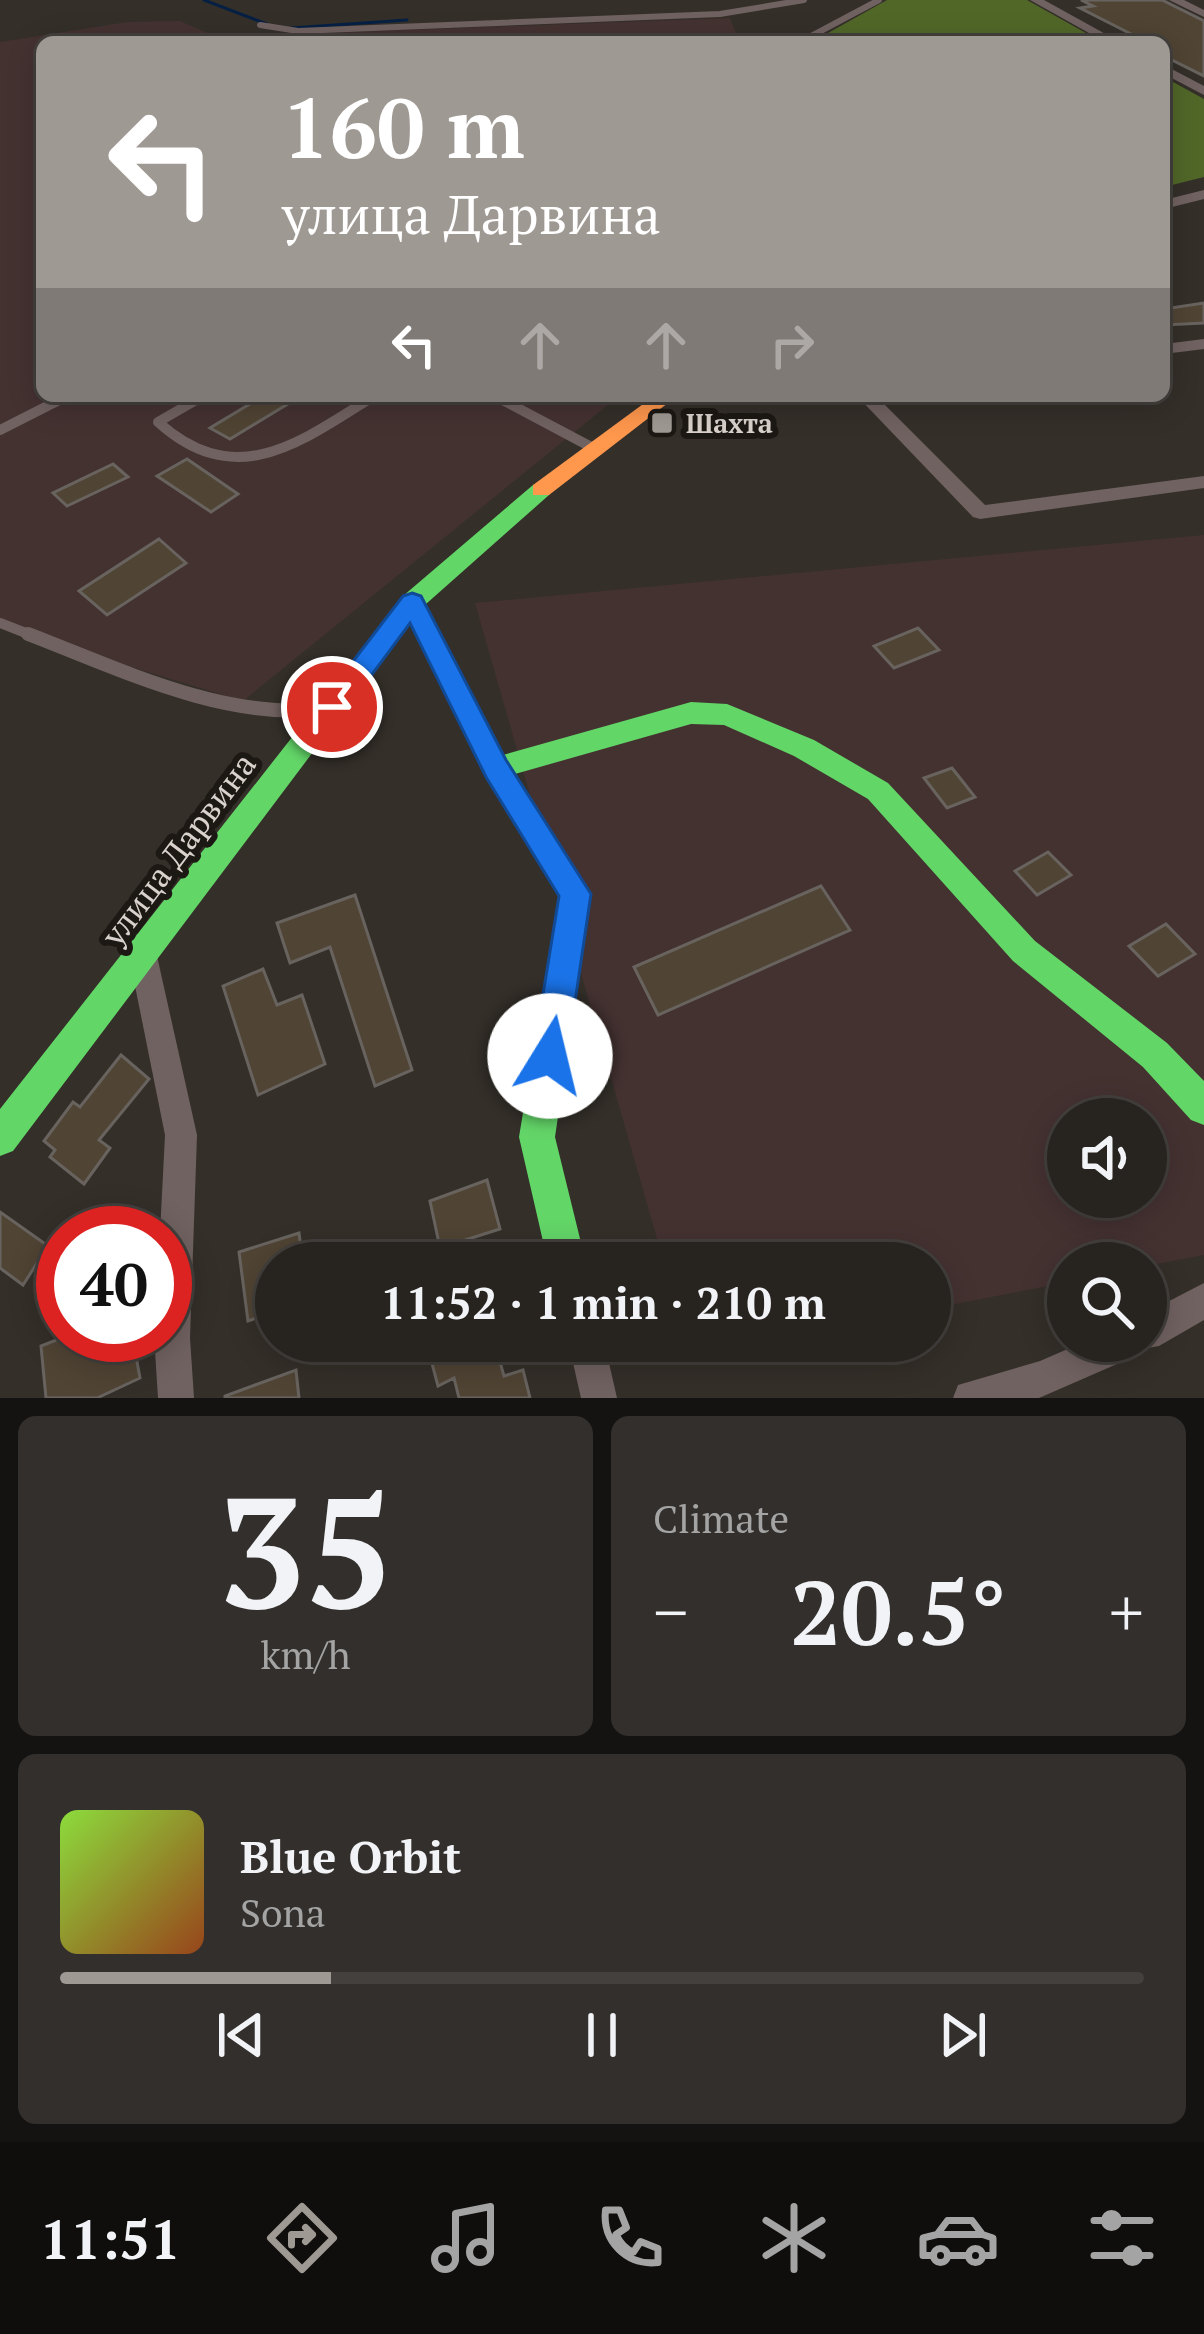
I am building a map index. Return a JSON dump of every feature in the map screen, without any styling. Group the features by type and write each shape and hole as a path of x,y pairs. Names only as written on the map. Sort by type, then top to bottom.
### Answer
{"street":[{"path":"1036,0 1103,36"},
{"path":"1175,0 1204,14"},
{"path":"1170,72 1204,91"},
{"path":"1170,203 1204,194"},
{"path":"1170,348 1204,344"},
{"name":"улица Дарвина","path":"0,1138 412,602 520,506 659,402"},
{"path":"872,402 980,512 1204,482"},
{"path":"412,602 496,768 575,894 537,1137 562,1242"},
{"path":"496,768 692,713 727,715 804,748 878,791 1024,951 1155,1055 1204,1107"},
{"path":"142,956 181,1135 172,1338 176,1398"},
{"path":"1167,1321 1204,1301"},
{"path":"591,1362 599,1398"},
{"path":"971,1398 1046,1388 1091,1362"}],"lane":[{"path":"260,25 298,31 720,14 804,0"},
{"path":"811,36 879,0"},
{"path":"0,430 55,402"},
{"path":"193,402 158,422 177,443 204,457 274,456 365,402"},
{"path":"506,402 596,449"},
{"path":"0,623 248,710 296,716 332,707"}],"shaded area":[{"path":"730,18 737,36 244,36"},
{"path":"180,21 215,36 38,36 127,22"},
{"path":"36,36 36,402 612,402 243,701 0,627 0,42"},
{"path":"1204,535 1204,1255 1167,1262 1167,1242 1047,1242 1047,1286 951,1305 951,1242 658,1242 475,603"}],"green space":[{"path":"887,0 1027,0 1091,36 823,36"},
{"path":"1170,80 1204,99 1204,177 1170,186"}],"building":[{"path":"1081,0 1162,0 1204,21 1204,76 1170,59 1170,36 1135,36 1080,8 1093,6"},
{"path":"1204,303 1204,323 1170,325 1170,308"},
{"path":"253,402 291,402 230,439 210,428"},
{"path":"187,459 238,494 211,512 157,476"},
{"path":"113,464 128,477 67,506 53,493"},
{"path":"159,539 186,563 107,615 79,591"},
{"path":"918,628 939,650 894,668 874,646"},
{"path":"952,768 975,797 947,808 924,778"},
{"path":"1048,852 1071,875 1037,895 1015,871"},
{"path":"821,886 850,930 658,1015 634,967"},
{"path":"355,895 412,1070 375,1086 330,947 290,963 277,923"},
{"path":"1166,924 1195,954 1158,976 1129,946"},
{"path":"263,969 277,1005 302,995 325,1064 258,1095 223,986"},
{"path":"121,1055 149,1079 99,1140 110,1148 84,1184 50,1157 55,1150 44,1141 73,1102 80,1107"},
{"path":"487,1180 500,1229 459,1242 439,1242 430,1201"},
{"path":"0,1212 36,1238 36,1265 23,1285 0,1268"},
{"path":"299,1233 300,1242 271,1242"},
{"path":"255,1247 255,1318 248,1321 239,1252"},
{"path":"43,1362 137,1362 140,1378 97,1398 46,1398"},
{"path":"432,1362 500,1362 504,1376 523,1370 530,1398 459,1398 454,1378 438,1386"},
{"path":"296,1370 299,1398 225,1398 225,1396"}],"waterway":[{"path":"204,0 267,24"},
{"path":"291,28 407,20"}],"traffic: fast":[{"path":"0,1138 412,602 541,490"},
{"path":"412,602 496,768 575,894 537,1137 562,1242"},
{"path":"496,768 691,713 727,715 804,748 878,791 1024,951 1155,1055 1204,1107"}],"traffic: slow":[{"path":"541,490 659,402"}],"place":[{"name":"Шахта","path":"662,423"}],"route":[{"path":"332,707 412,602 496,768 575,894 550,1056"}]}
